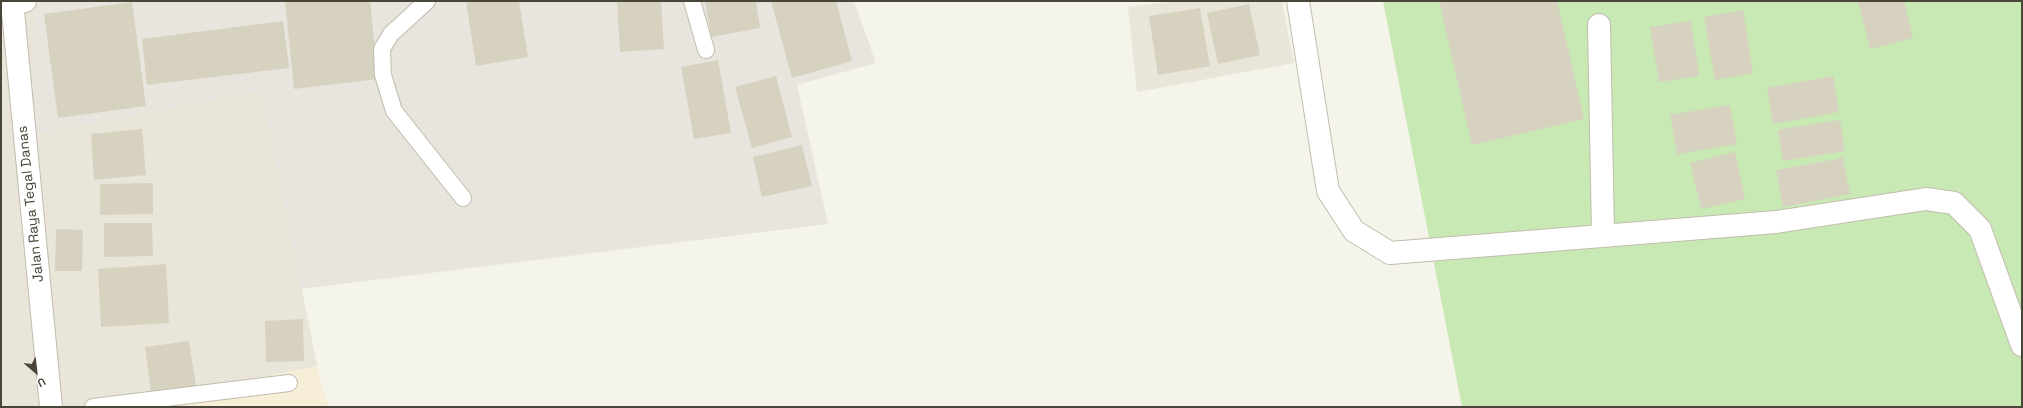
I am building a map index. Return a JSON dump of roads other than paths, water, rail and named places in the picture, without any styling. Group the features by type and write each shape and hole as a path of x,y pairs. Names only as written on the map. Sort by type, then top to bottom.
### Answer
{"street":[{"path":"1298,1 1328,191 1354,231 1390,253 1776,222 1926,200 1954,204 1980,229 2022,345"},
{"name":"Jalan Raya Tegal Danas","path":"12,3 51,407"},
{"path":"1599,25 1603,235"}],"lane":[{"path":"427,1 391,34 382,49 383,75 394,111 463,198"},
{"path":"692,1 706,50"},
{"path":"93,407 289,383"}]}
